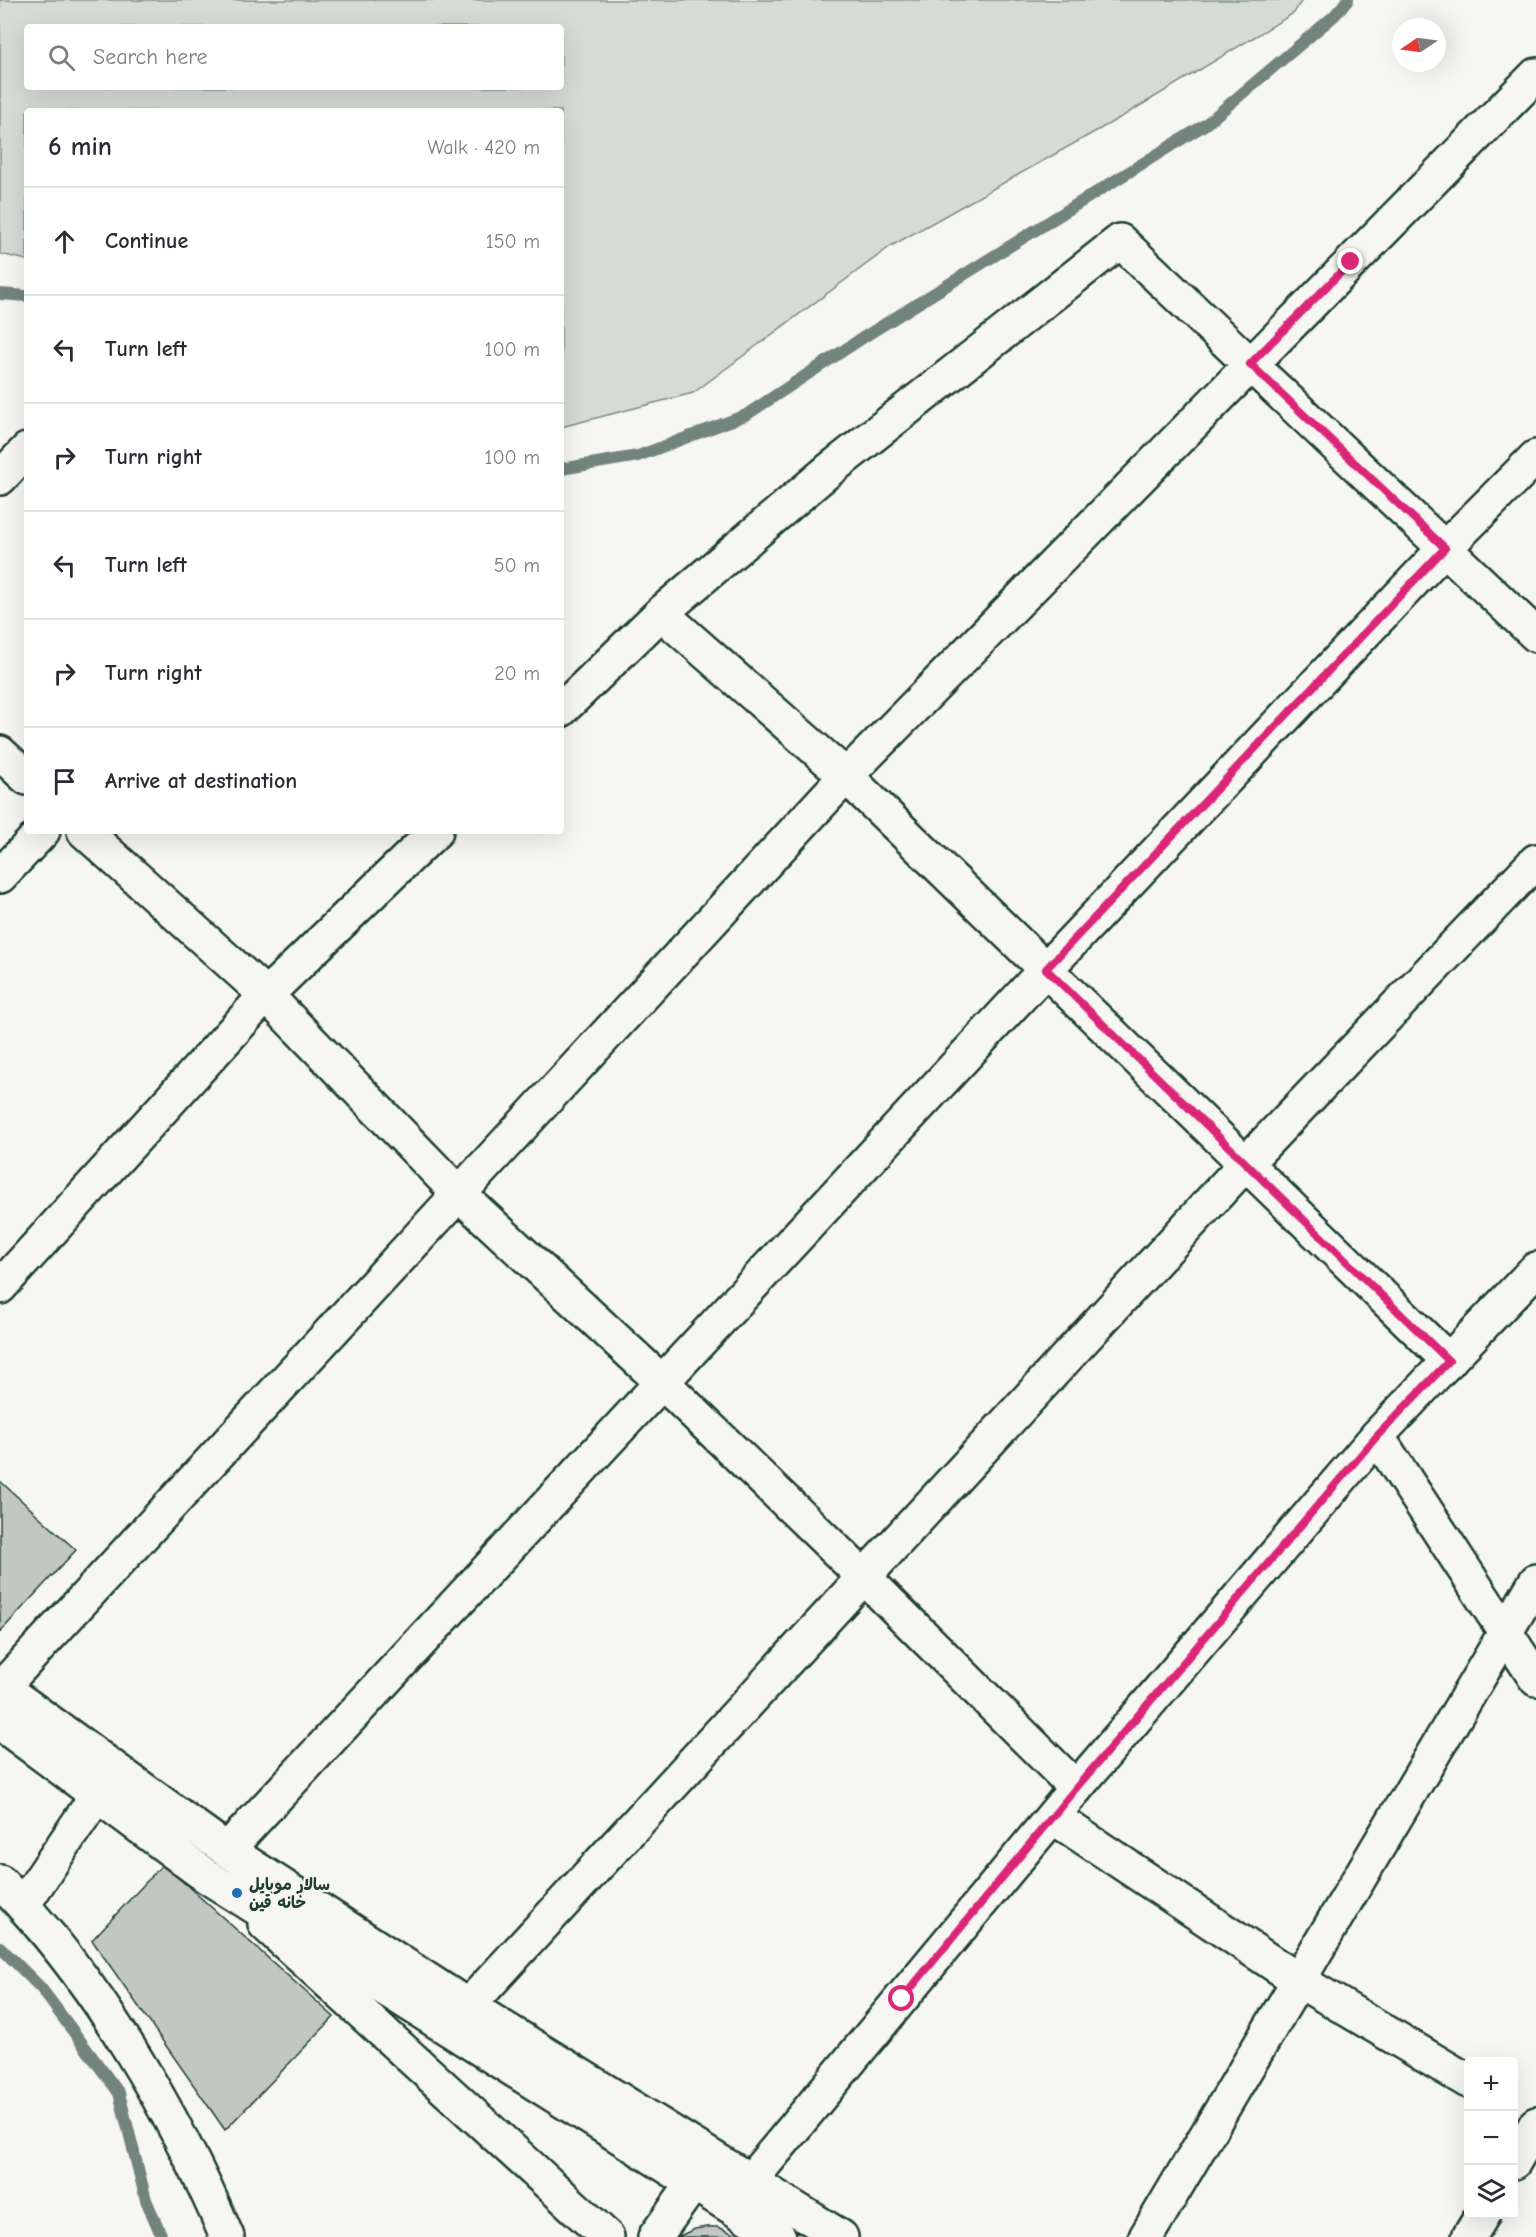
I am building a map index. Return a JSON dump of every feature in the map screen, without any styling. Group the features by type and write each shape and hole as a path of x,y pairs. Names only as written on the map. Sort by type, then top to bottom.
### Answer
{"street":[{"path":"842,2237 468,2006 227,1850 1,1687 846,777 1536,75"},
{"path":"564,707 661,613 828,471 1120,241 1536,634"},
{"path":"0,478 24,453"},
{"path":"227,1850 1046,969 1445,548 1536,457"},
{"path":"661,613 846,777 1449,1361"},
{"path":"0,753 24,775"},
{"path":"0,876 40,834"},
{"path":"87,834 266,995 459,1194 662,1382 865,1578 1076,1788"},
{"path":"0,1287 266,995 433,834"},
{"path":"468,2006 865,1578 1246,1162 1536,861"},
{"path":"750,2181 1076,1788 1377,1436 1536,1269"},
{"path":"1377,1436 1536,1678"},
{"path":"1146,2237 1536,1581"},
{"path":"0,1723 230,1891 779,2237"},
{"path":"23,1905 97,1795"},
{"path":"1053,1817 1298,1980 1464,2079"},
{"path":"0,1882 23,1905 69,1961 166,2111 200,2173 227,2237"},
{"path":"230,1891 606,2237"},
{"path":"1518,2110 1536,2122 1518,2155"},
{"path":"655,2237 693,2184"},
{"path":"1469,2237 1480,2219"}],"shaded area":[{"path":"0,0 1302,0 1294,13 1123,116 891,246 693,393 564,426 564,108 24,108 24,259 0,254"}],"building":[{"path":"0,1481 76,1550 0,1632"},
{"path":"163,1864 334,2017 225,2130 92,1940"},
{"path":"718,2227 741,2237 677,2237 695,2229"}],"waterway":[{"path":"564,468 638,456 746,415 864,337 1206,124 1334,16 1348,0"},
{"path":"0,294 24,296"},
{"path":"0,1947 41,1988 119,2093 146,2200 162,2237"}],"place":[{"name":"سالار موبايل خانه قين","path":"237,1893"}],"route":[{"path":"902,1999 1076,1788 1377,1436 1449,1361 1046,969 1445,548 1250,364 1351,262"}]}
